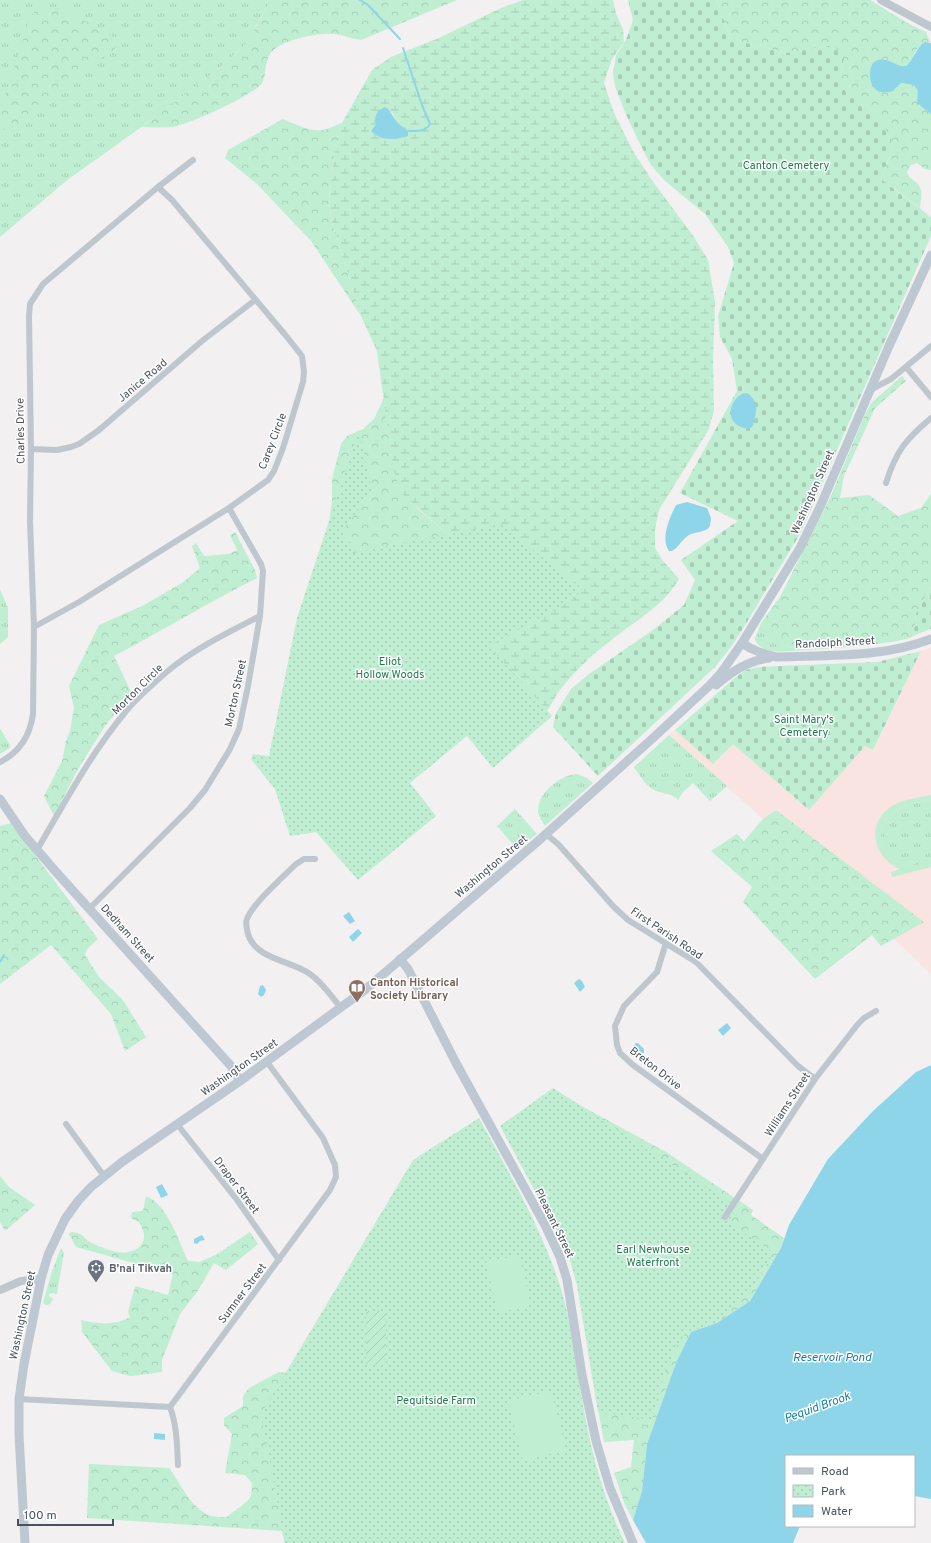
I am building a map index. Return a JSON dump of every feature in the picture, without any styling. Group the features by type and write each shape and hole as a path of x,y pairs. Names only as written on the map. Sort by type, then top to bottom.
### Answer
{"main road":[{"name":"Washington Street","path":"25,1543 19,1435 19,1400 24,1364 41,1279 48,1255 65,1219 78,1201 104,1176 267,1062 366,989 546,834 709,686 740,647 800,548 820,507 870,390 931,255"},
{"name":"Randolph Street","path":"740,647 777,657 878,652 903,648 931,639"},
{"path":"740,647 748,657 762,659"},
{"name":"Washington Street","path":"677,716 687,710 735,670 747,663 777,657"},
{"name":"Dedham Street","path":"0,799 25,836 90,908 126,952 168,994 231,1066 240,1081"},
{"name":"Pleasant Street","path":"400,959 408,969 545,1225 560,1256 567,1280 582,1375 596,1441 610,1488 633,1543"}],"street":[{"path":"881,0 931,27"},
{"name":"Charles Drive","path":"0,762 9,758 18,749 27,738 31,726 34,680 34,627 30,521 30,304 43,284 158,187 193,160"},
{"name":"Carey Circle","path":"34,627 79,602 229,508 268,480 274,471 283,448 303,382 304,372 302,356 172,200 158,187"},
{"name":"Janice Road","path":"31,449 57,450 80,444 99,430 202,341 255,300"},
{"path":"870,390 891,379 931,346"},
{"path":"906,367 931,397"},
{"path":"886,483 898,452 906,440 931,418"},
{"name":"Morton Street","path":"90,908 190,808 205,790 230,749 242,716 260,616 263,571 261,564 229,508"},
{"name":"Morton Circle","path":"37,850 76,782 100,745 128,709 170,670 191,654 260,616"},
{"name":"First Parish Road","path":"546,834 559,845 613,906 628,920 696,962 798,1066 815,1079"},
{"path":"314,859 304,859 296,864 253,908 246,920 247,930 249,939 255,948 308,973 323,985 341,1008"},
{"name":"Breton Drive","path":"666,944 657,972 624,1006 615,1026 617,1045 620,1053 633,1065 763,1159"},
{"name":"Williams Street","path":"725,1217 815,1079 858,1024 864,1018 876,1012"},
{"name":"Sumner Street","path":"170,1407 280,1260 330,1190 336,1177 336,1165 323,1138 267,1062"},
{"path":"66,1124 104,1176"},
{"name":"Draper Street","path":"178,1124 237,1200 280,1260"},
{"path":"0,1290 21,1281 41,1279"},
{"path":"19,1400 170,1407 177,1430 178,1465"}],"shaded area":[{"path":"931,647 931,974 826,875 669,735 675,730 713,764 733,744 809,810 865,745 874,750 921,651"}],"green space":[{"path":"0,0 271,0 247,43 217,70 154,118 66,181 0,237"},
{"path":"271,0 457,0 361,40 338,35 319,34 290,41 275,49 270,54 267,61 264,80 257,88 247,95 220,109 181,125 173,127 142,127 217,70 247,43"},
{"path":"523,0 613,0 616,14 623,29 624,42 612,59 604,83 614,113 633,151 651,179 694,237 708,260 715,302 713,361 714,410 709,429 659,510 655,529 655,548 663,561 679,579 665,598 647,614 602,647 581,666 557,694 541,720 502,733 462,565 446,533 400,492 393,466 377,351 361,316 332,223 329,200 334,157 342,123 372,70 391,57 439,38 501,8","holes":["392,112 398,123 408,131 371,131 376,124"]},
{"name":"Canton Cemetery","path":"628,0 717,0 730,39 787,53 829,46 836,48 844,59 841,73 841,84 846,92 882,122 891,139 892,149 881,179 931,217 931,236 800,534 744,627 731,647 715,667 598,776 553,727 556,713 571,689 589,674 653,630 684,605 695,580 681,560 738,521 680,493 737,391 732,359 720,337 718,316 734,263 728,247 705,214 664,180 651,165 624,110 615,86 613,74 616,55 626,40 633,20"},
{"path":"717,0 870,0 909,24 926,32 930,42 927,42 917,49 911,61 906,66 892,66 931,75 931,170 925,169 917,163 911,165 907,172 919,185 921,194 920,208 881,179 892,149 891,139 862,105 846,92 841,84 841,73 844,59 829,46 787,53 730,39"},
{"path":"48,8 73,16 104,30 115,40 116,47 111,53 69,83 27,117 3,130 0,126 0,111 31,15 37,10"},
{"path":"283,119 313,130 325,129 342,123 334,157 329,200 332,223 361,316 311,241 258,185 225,158 228,150"},
{"path":"902,376 906,381 875,408 844,476 840,498 869,495 898,516 921,508 931,494 931,587 916,614 915,635 897,641 864,646 806,650 784,645 773,638 761,623 780,597 830,498 871,403"},
{"path":"384,398 393,466 417,508 446,533 462,565 292,737 328,530 332,501 332,479 341,444 347,436 363,429 374,419"},
{"name":"Eliot Hollow Woods","path":"359,430 372,492 342,531 344,539 348,540 353,545 353,553 502,524 582,589 575,598 489,646 552,716 493,768 467,736 410,783 436,816 358,880 316,832 290,836 275,789 251,759 253,754 269,756 297,618"},
{"path":"235,532 255,570 257,578 114,656 131,692 103,729 78,769 54,816 44,796 62,761 66,741 70,731 74,708 69,686 99,625 142,606 182,583 200,568 192,546 196,543 204,556 229,554 237,550 230,535"},
{"path":"931,587 931,629 915,635 916,614"},
{"path":"0,589 8,608 8,637 0,644"},
{"path":"761,623 774,638 781,643 792,648 806,650 776,651 762,648 757,644 755,638"},
{"name":"Saint Mary's Cemetery","path":"921,651 873,750 865,746 809,810 733,744 713,764 675,730 745,670 759,667 877,662"},
{"path":"0,728 11,747 0,754"},
{"path":"669,735 727,786 710,801 693,783 683,792 678,800 672,795 656,791 642,779 634,767"},
{"path":"577,774 587,778 593,783 545,826 538,812 541,798 557,781 570,775"},
{"path":"931,795 931,800 906,805 893,812 887,818 881,834 884,850 896,862 911,866 931,861 931,867 892,877 891,872 900,869 891,864 878,849 876,831 878,821 883,813 896,804 906,800"},
{"path":"931,800 931,861 911,866 896,862 884,850 882,842 881,834 887,818 901,807"},
{"path":"515,809 537,834 517,849 497,826"},
{"path":"776,810 924,922 881,946 872,935 815,979 743,902 752,887 711,851 737,834 744,841 763,819"},
{"path":"11,823 98,939 87,949 85,955 99,977 123,1000 146,1037 125,1051 111,1014 51,945 0,984 0,826"},
{"name":"Earl Newhouse Waterfront","path":"553,1088 738,1207 728,1222 773,1252 767,1265 750,1292 739,1299 717,1323 688,1331 674,1349 671,1360 662,1379 652,1420 598,1412 577,1285 570,1260 551,1221 500,1126"},
{"name":"Earl Newhouse Waterfront","path":"576,1103 666,1152 753,1210 751,1215 784,1238 781,1248 750,1301 717,1323 691,1332 676,1363 647,1444 642,1491 633,1520 625,1505 614,1473 631,1467 634,1440 604,1442 577,1285 570,1260 546,1210 590,1187"},
{"name":"Pequitside Farm","path":"479,1118 535,1223 561,1289 568,1316 585,1417 593,1454 610,1508 625,1543 285,1543 262,1419 264,1409 413,1160"},
{"path":"0,1176 9,1187 35,1205 5,1231 0,1222"},
{"path":"146,1196 160,1207 172,1224 188,1261 199,1262 216,1255 250,1232 258,1244 226,1270 214,1263 197,1292 180,1314 162,1360 162,1372 130,1376 112,1371 82,1332 81,1320 112,1323 130,1317 128,1312 135,1286 168,1295 173,1274 76,1247 69,1234 74,1232 80,1234 90,1242 102,1248 116,1252 130,1252 141,1245 144,1239 143,1230 139,1222 131,1218 132,1212 143,1211"},
{"path":"61,1248 64,1253 57,1293 56,1295 54,1293 49,1294 49,1296 53,1299 50,1304 46,1305 43,1303 52,1271"},
{"path":"519,1255 531,1305 498,1313 486,1262"},
{"path":"366,1311 386,1311 386,1364 366,1365"},
{"path":"279,1372 286,1373 285,1543 282,1531 87,1518 89,1464 169,1468 192,1502 198,1508 211,1516 227,1517 250,1498 252,1483 245,1475 225,1473 232,1434 224,1425 224,1418 243,1406 243,1396 249,1388"},
{"path":"551,1391 566,1450 523,1461 508,1401"}],"water":[{"path":"925,42 931,43 931,114 917,103 918,91 914,85 902,83 893,91 880,92 876,90 870,79 871,66 877,60 881,59 897,65 906,66 919,47"},
{"path":"385,107 398,123 408,131 408,136 388,139 379,137 371,131 376,124 375,118 378,111"},
{"path":"747,393 756,404 753,426 749,429 734,422 731,416 733,403 742,394"},
{"path":"687,502 707,508 711,518 710,526 706,530 689,535 672,551 669,551 665,540 669,521 676,505"},
{"path":"349,912 355,921 350,924 343,916"},
{"path":"358,929 362,933 353,942 349,937"},
{"path":"579,979 585,987 580,992 574,983"},
{"path":"263,985 266,990 264,995 261,997 258,994 260,986"},
{"path":"727,1023 731,1028 723,1036 718,1030"},
{"path":"636,1043 644,1049 644,1053 639,1053 633,1046"},
{"name":"Reservoir Pond","path":"931,1065 931,1499 915,1496 915,1455 785,1455 785,1527 800,1527 793,1543 646,1543 633,1520 642,1491 647,1444 676,1363 691,1332 717,1323 750,1301 781,1248 789,1225 828,1159 873,1111 916,1072"},
{"path":"162,1184 168,1195 161,1198 156,1187"},
{"path":"202,1235 205,1240 200,1241 197,1244 194,1243 194,1239"},
{"path":"154,1433 165,1434 165,1440 154,1439"}],"waterway":[{"path":"360,0 368,5 400,39"},
{"path":"403,48 430,124 423,130 408,131"},
{"path":"0,962 4,955"}],"place":[{"name":"Canton Historical Society Library","path":"357,1003"},
{"name":"B'nai Tikvah","path":"96,1283"}],"water label":[{"name":"Pequid Brook","path":"817,1407"}]}
